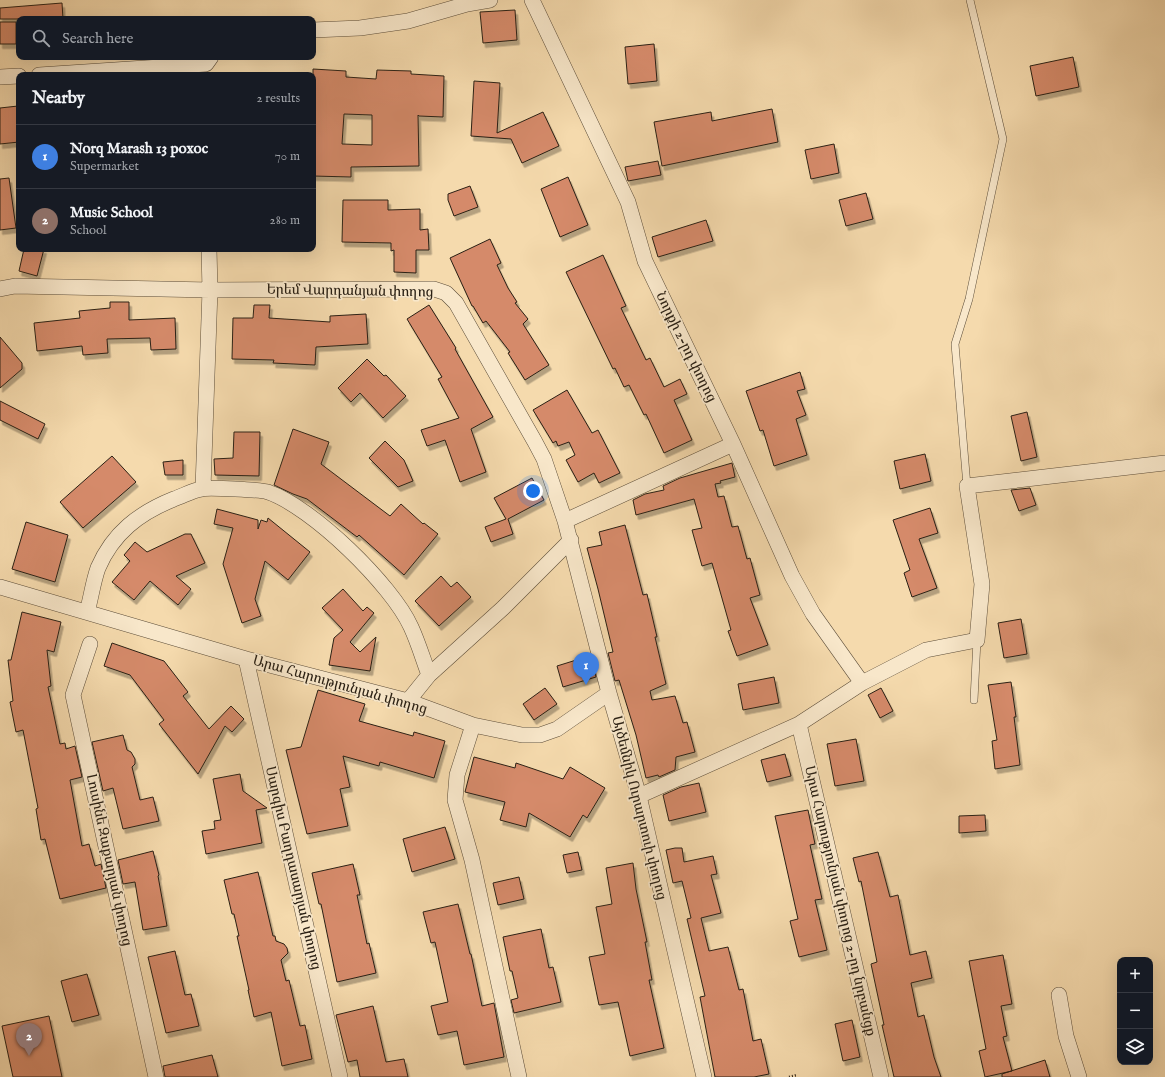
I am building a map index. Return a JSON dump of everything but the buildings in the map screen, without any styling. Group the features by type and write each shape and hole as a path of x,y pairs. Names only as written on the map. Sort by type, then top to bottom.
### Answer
{"street":[{"path":"316,30 360,28 408,21 467,4 490,0"},
{"name":"Նորքի 2-րդ փողոց","path":"532,0 628,202 645,261 733,444 792,576 813,614 862,683"},
{"path":"90,72 208,65"},
{"path":"0,78 16,76"},
{"path":"203,488 210,290 209,252"},
{"name":"Երեմ Վարդանյան փողոց","path":"0,289 15,286 210,290 434,289 446,293 456,303 544,459 571,540"},
{"path":"565,521 733,444"},
{"path":"639,796 799,724 862,683 926,650 977,640 982,584 967,486 1165,463"},
{"path":"87,612 98,569 109,548 123,531 137,518 155,507 203,488 267,491 288,500 303,511 368,568 392,596 411,626 429,675"},
{"path":"408,701 429,675 503,608 571,540"},
{"name":"Այծեմնիկ Ուրարտուի փողոց","path":"571,540 608,693 639,796 704,1077"},
{"name":"Արա Հարությունյան փողոց","path":"0,587 246,658 408,701 472,725 522,735 540,735 557,729 608,693"},
{"name":"Լուսինե Զաքարյան փողոց","path":"90,644 73,696 156,1077"},
{"name":"Սարգիս Բաղդասարյան փողոց","path":"246,658 340,1077"},
{"name":"Արա Հարությունյան փողոց 2-րդ նրբանցք","path":"799,724 881,1077"},
{"path":"472,725 457,775 454,800 472,860 519,1077"},
{"path":"1059,995 1066,1036 1079,1077"}],"lane":[{"path":"967,486 955,344 969,299 1003,139 970,0"},
{"path":"974,700 977,640"}],"path":[{"path":"789,1077 797,1075"}],"place":[{"name":"Norq Marash 13 poxoc","path":"586,685"},
{"name":"Music School","path":"29,1056"}]}
